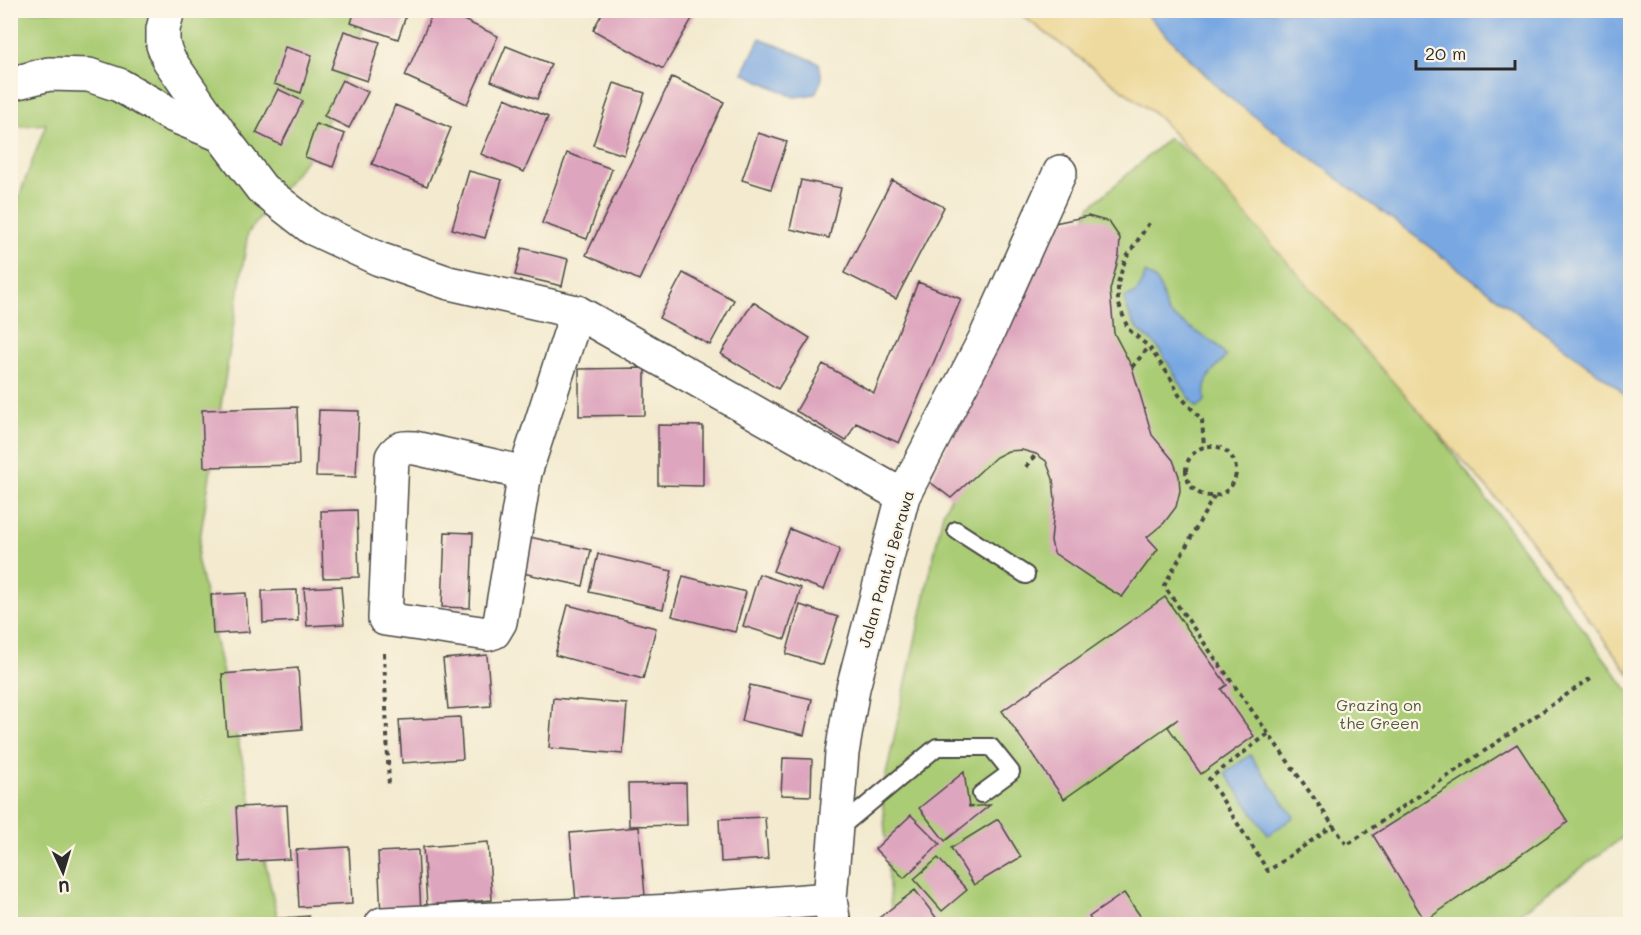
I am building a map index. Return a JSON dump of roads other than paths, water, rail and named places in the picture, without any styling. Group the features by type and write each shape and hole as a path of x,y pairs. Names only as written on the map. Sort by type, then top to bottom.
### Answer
{"street":[{"path":"168,10 163,29 163,45 169,60 262,189 312,228 379,259 449,283 577,312 903,496"},
{"path":"10,84 50,74 89,75 119,85 172,115 221,135"},
{"name":"Jalan Pantai Berawa","path":"832,912 842,753 853,688 903,496 985,339 1060,172"},
{"path":"525,473 415,448 404,447 396,450 392,456 385,619 488,634 494,632 500,622 525,473 577,312"},
{"path":"382,924 674,911 832,912"}],"lane":[{"path":"956,530 1026,575"},
{"path":"837,831 937,747 991,747 1011,772 981,794"}],"water":[{"path":"1143,11 1630,11 1630,403 1618,388 1226,95"},
{"path":"760,38 819,63 822,79 815,94 794,97 743,73"},
{"path":"1145,273 1160,286 1169,314 1217,345 1226,357 1209,376 1204,394 1205,401 1197,408 1158,348 1136,327 1129,314 1124,298 1133,295 1139,289"},
{"path":"1250,755 1294,817 1268,835 1225,773"}],"park label":[{"name":"Grazing on the Green","path":"1379,714"}]}
